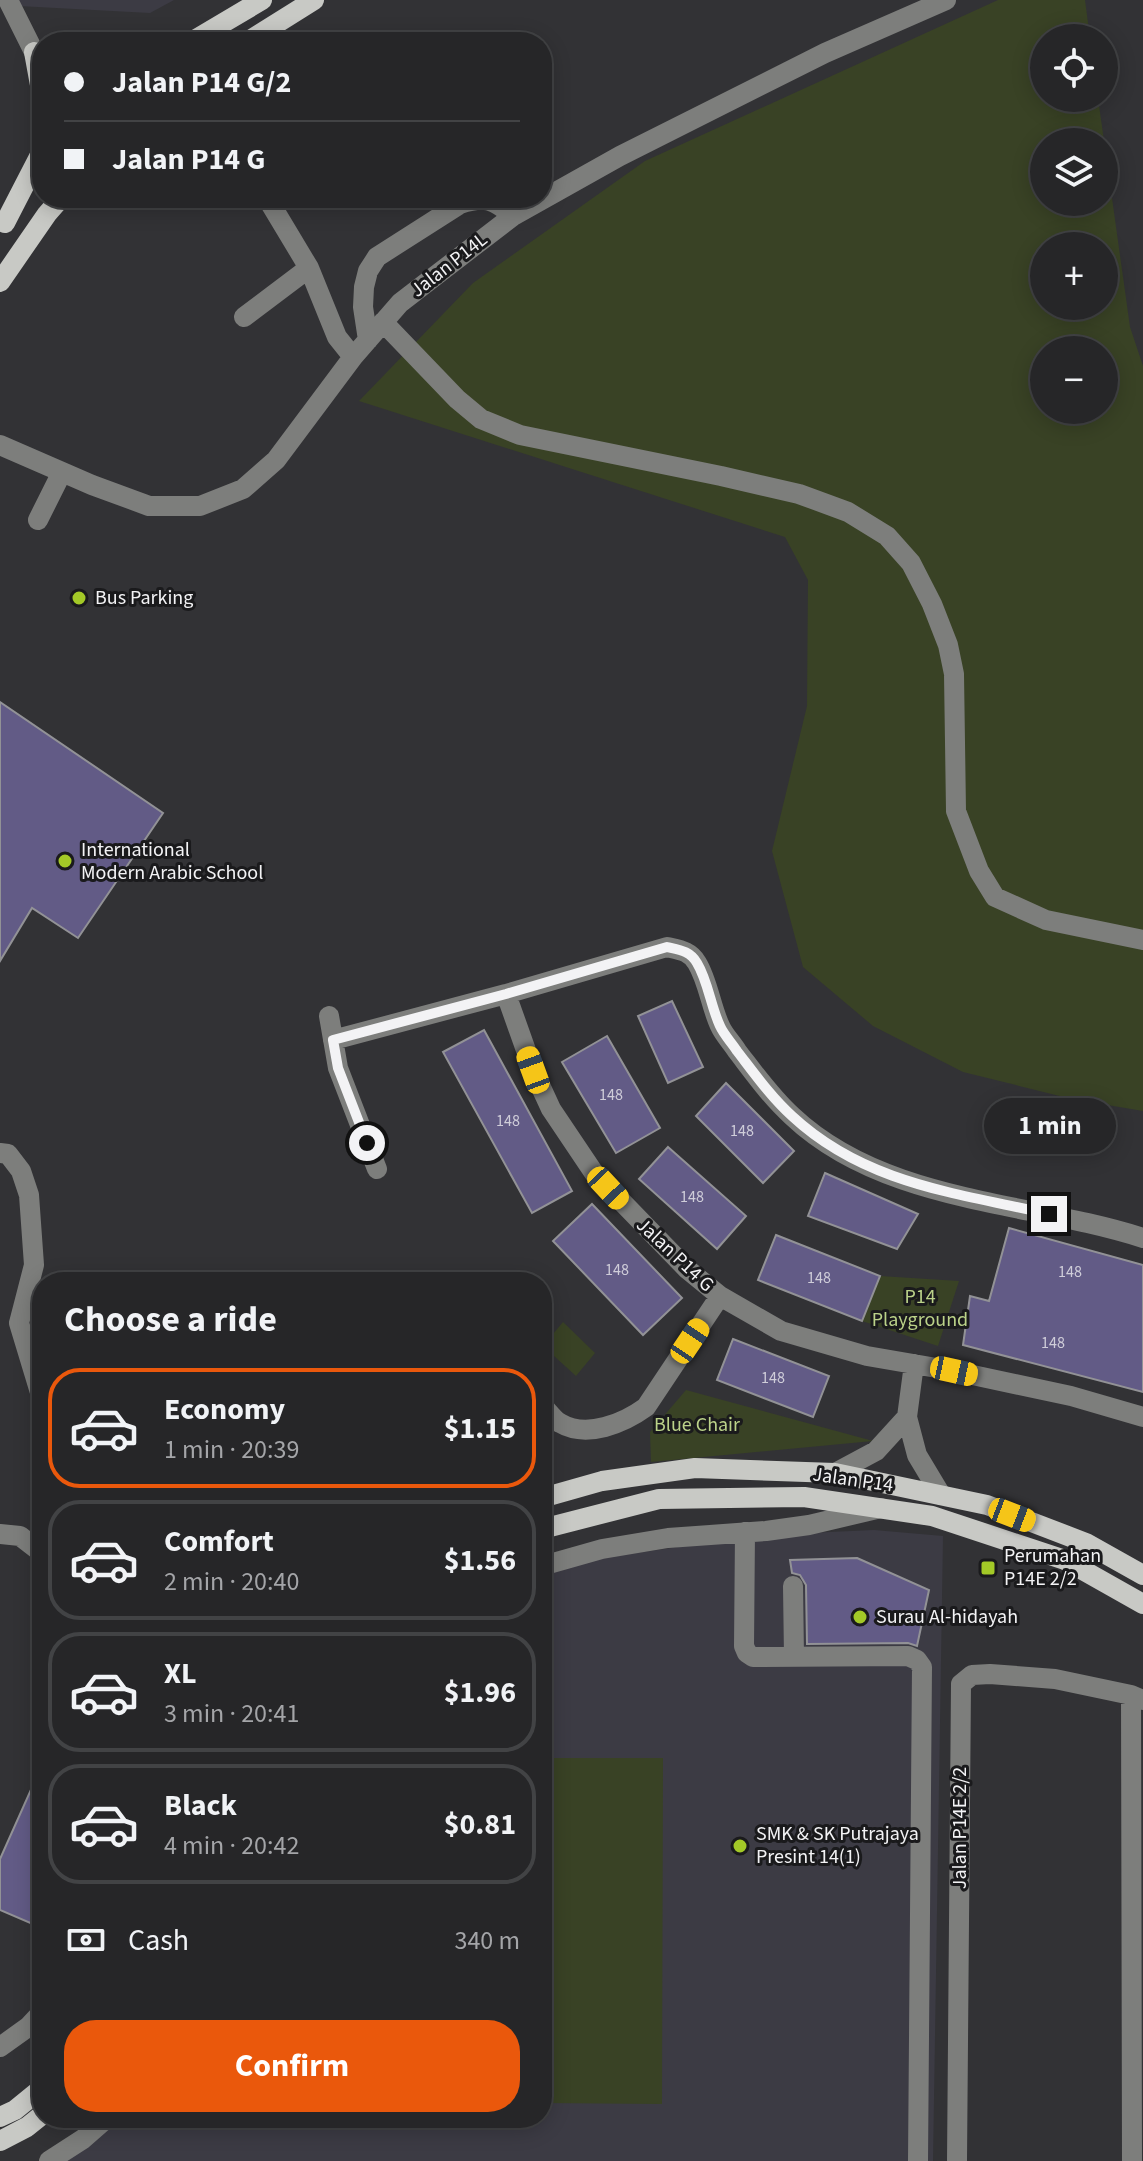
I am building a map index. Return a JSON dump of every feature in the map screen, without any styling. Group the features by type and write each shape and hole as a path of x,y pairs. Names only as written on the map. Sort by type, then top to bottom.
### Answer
{"main road":[{"path":"208,32 262,0"},
{"path":"263,32 314,0"},
{"path":"2,226 32,170"},
{"path":"2,226 32,192"},
{"path":"0,282 52,208"},
{"name":"Jalan P14","path":"552,1495 602,1481 695,1468 835,1473 987,1505 1086,1543 1143,1575"},
{"name":"Jalan P14","path":"552,1528 659,1499 804,1497 932,1516 1065,1560 1143,1604"},
{"path":"0,2117 32,2096"},
{"path":"0,2141 32,2123"}],"street":[{"path":"8,0 32,45"},
{"name":"Jalan P14L","path":"552,194 620,156 825,53 946,0"},
{"path":"273,208 309,268 337,337 353,357"},
{"path":"368,340 363,307 364,287 368,271 377,257 454,208"},
{"path":"504,208 513,216"},
{"name":"Jalan P14L","path":"0,445 149,506 200,506 243,489 276,460 353,357 400,303 527,208"},
{"path":"244,317 309,268"},
{"path":"383,322 457,399 481,419 520,435 799,494 848,512 887,536 911,563 948,645 954,674 956,811 979,871 995,897 1046,920 1143,940"},
{"path":"38,520 62,472"},
{"path":"333,1040 667,947 686,951 698,963 720,1028 790,1115 822,1141 897,1178 953,1195 1070,1218 1143,1238"},
{"name":"Jalan P14 G","path":"506,994 533,1070 551,1109 594,1173 687,1269 720,1296 781,1331 867,1356 1071,1396 1143,1417"},
{"path":"329,1016 338,1068 377,1169"},
{"path":"0,1153 8,1154 21,1171 29,1195 34,1265 10,1323 32,1375"},
{"path":"552,1415 561,1424 596,1429 631,1417 646,1407 720,1296"},
{"path":"914,1364 907,1417 917,1455 941,1495"},
{"path":"835,1473 876,1451 907,1417"},
{"path":"552,1563 602,1549 668,1538 809,1525 881,1508"},
{"path":"745,1532 744,1646 747,1653 753,1657 908,1656 917,1660 922,1667 918,2161"},
{"path":"0,1534 20,1536 32,1545"},
{"path":"793,1586 794,1657"},
{"name":"Jalan P14E 2/2","path":"957,2161 961,1684 972,1675 1055,1679 1137,1698"},
{"path":"1132,2161 1137,1698"},
{"path":"0,2047 32,2023"},
{"path":"49,2161 96,2128"}],"shaded area":[{"path":"0,0 174,0 150,13 0,5"},
{"name":"SMK & SK Putrajaya Presint 14(1)","path":"874,1530 943,1536 933,2161 59,2161 104,2128 552,2128 552,1571 580,1561 763,1535"}],"green space":[{"path":"998,0 1085,0 1088,24 1030,24 1030,112 1100,112 1102,128 1030,128 1030,216 1114,216 1117,232 1030,232 1030,320 1118,320 1118,241 1130,327 1143,366 1143,1111 1072,1099 963,1072 873,1026 803,967 772,851 807,706 808,580 785,537 359,401 473,283 645,161"},
{"name":"P14 Playground","path":"880,1276 959,1281 938,1346 862,1321"},
{"path":"563,1322 595,1353 576,1376 552,1354 552,1335"},
{"name":"Blue Chair","path":"686,1390 873,1441 651,1462 650,1432"},
{"path":"552,1758 663,1758 662,2104 552,2103"}],"building":[{"name":"International Modern Arabic School","path":"0,702 163,813 78,938 32,908 0,961"},
{"path":"672,1001 703,1067 668,1083 638,1016"},
{"path":"484,1030 572,1191 532,1213 443,1052"},
{"path":"607,1036 660,1128 616,1153 562,1062"},
{"path":"726,1083 794,1151 763,1183 696,1116"},
{"path":"668,1147 746,1216 717,1249 639,1179"},
{"path":"825,1173 918,1214 897,1249 808,1216"},
{"path":"592,1204 682,1298 643,1335 553,1241"},
{"path":"1009,1228 1143,1265 1143,1392 963,1345 970,1296 989,1301"},
{"path":"776,1235 880,1276 862,1321 758,1280"},
{"path":"733,1339 829,1376 813,1417 717,1380"},
{"name":"Surau Al-hidayah","path":"857,1558 929,1590 917,1646 908,1643 807,1644 806,1585 800,1575 792,1573 790,1560"},
{"path":"32,1787 32,1924 0,1910 0,1859"}],"place":[{"name":"Bus Parking","path":"79,598"},
{"name":"International Modern Arabic School","path":"65,861"},
{"name":"Perumahan P14E 2/2","path":"988,1568"},
{"name":"Surau Al-hidayah","path":"860,1617"},
{"name":"SMK & SK Putrajaya Presint 14(1)","path":"740,1846"}],"route":[{"path":"367,1143 338,1068 333,1040 667,947 686,951 698,963 720,1028 790,1115 822,1141 897,1178 953,1195 1049,1214"}]}
